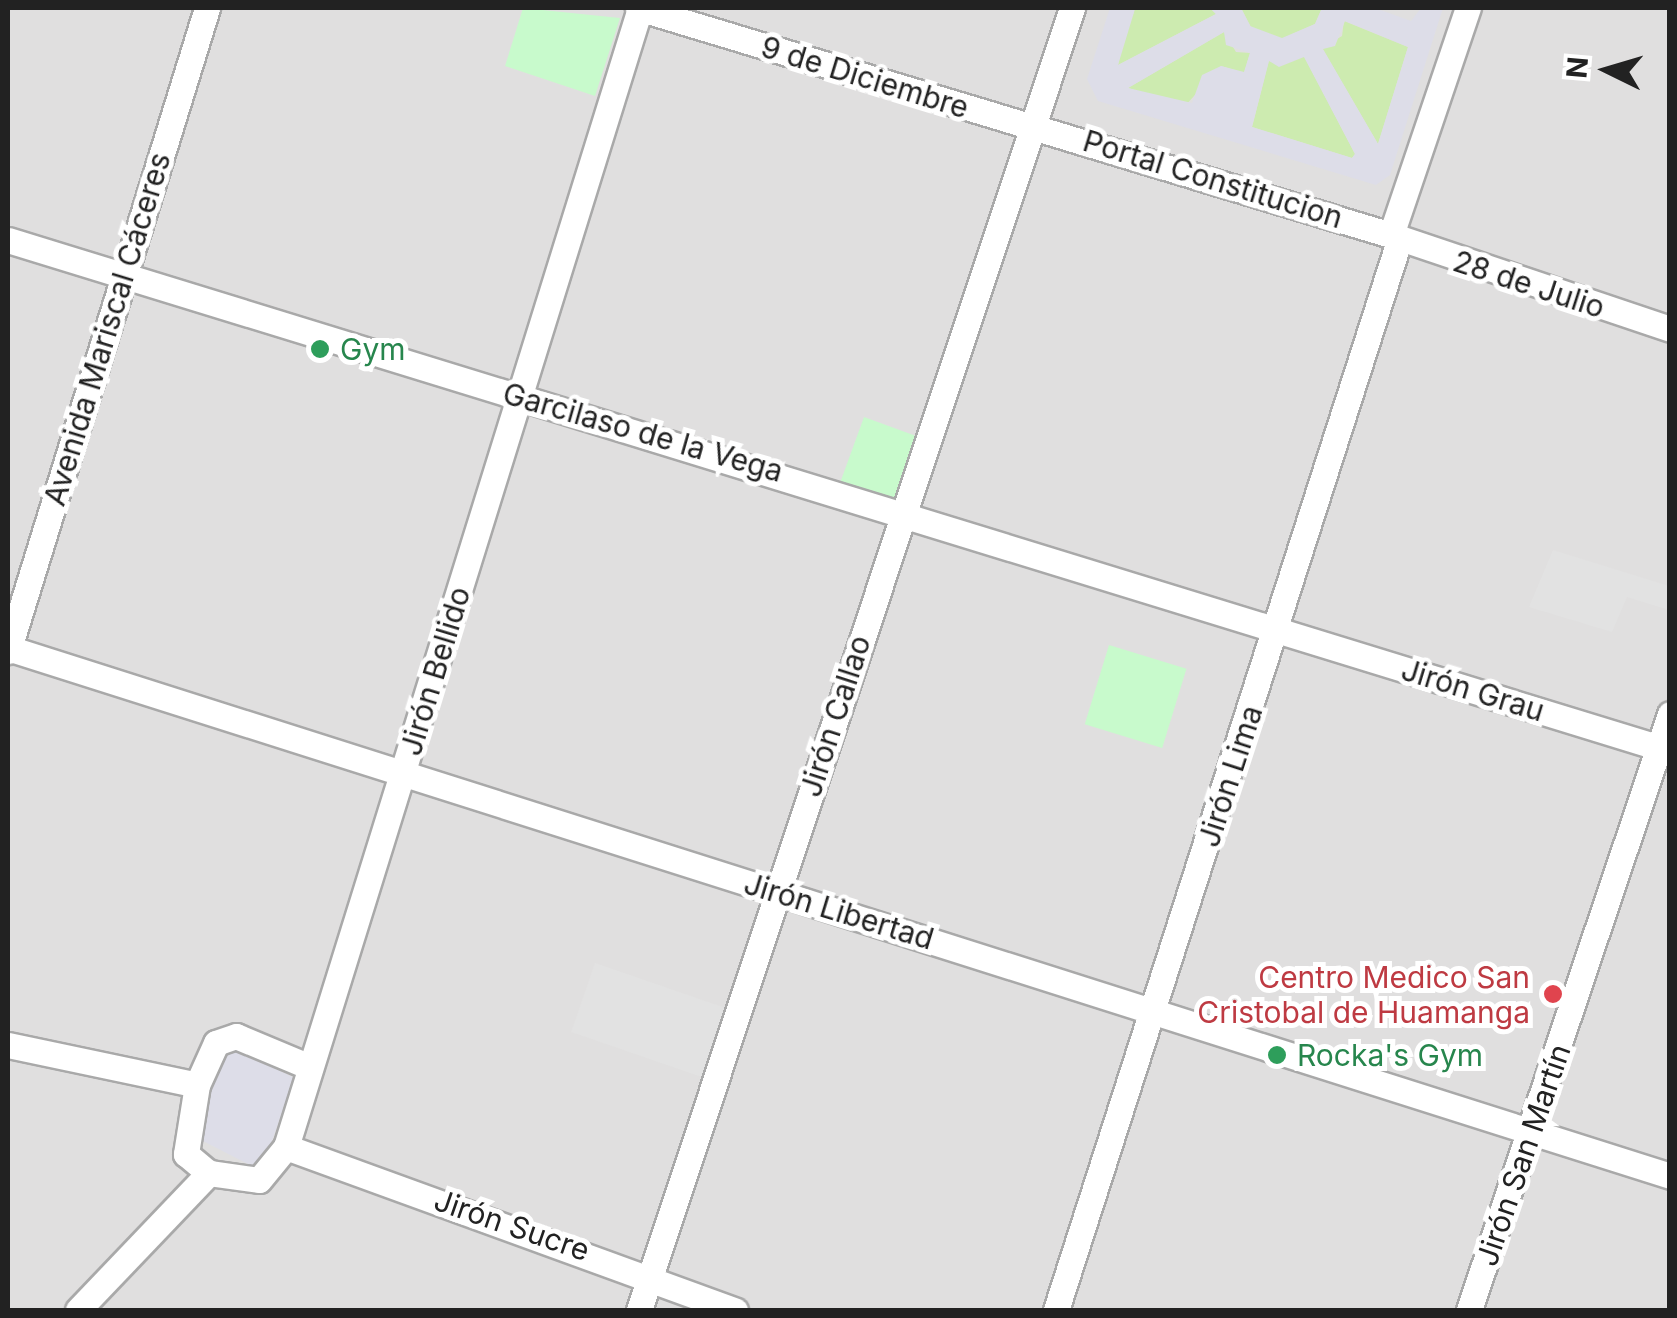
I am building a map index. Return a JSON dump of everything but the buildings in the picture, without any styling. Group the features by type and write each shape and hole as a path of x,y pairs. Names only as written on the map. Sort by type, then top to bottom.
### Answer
{"street":[{"name":"Avenida Mariscal Cáceres","path":"8,649 207,8"},
{"name":"9 de Diciembre","path":"640,8 1035,124"},
{"name":"Jirón Bellido","path":"286,1147 640,8"},
{"name":"Jirón Callao","path":"640,1310 779,893 1020,143 1035,124 1072,8"},
{"name":"Jirón Lima","path":"1056,1310 1278,628 1468,8"},
{"name":"Portal Constitucion","path":"1035,124 1395,238"},
{"name":"28 de Julio","path":"1395,238 1670,330"},
{"name":"Garcilaso de la Vega","path":"8,240 1278,628"},
{"name":"Jirón Grau","path":"1278,628 1664,749"},
{"name":"Jirón Libertad","path":"8,649 405,770 1670,1176"},
{"name":"Jirón San Martín","path":"1469,1310 1664,749 1670,714"},
{"path":"286,1147 259,1180 209,1173 186,1154 197,1085 216,1043 236,1036 310,1067"},
{"path":"8,1045 197,1085"},
{"name":"Jirón Sucre","path":"286,1147 651,1275 734,1310"},
{"path":"78,1310 209,1173"}],"shaded area":[{"path":"8,8 1669,8 1669,1310 8,1310"},
{"path":"1110,8 1135,9 1118,65 1216,14 1210,8 1241,8 1250,26 1282,38 1315,24 1322,8 1375,8 1411,21 1421,8 1443,8 1390,175 1376,185 1098,101 1087,79","holes":["1345,21 1408,47 1378,144 1323,49 1335,46","1224,32 1226,45 1250,53 1244,72 1221,66 1202,75 1192,103 1128,88","1304,57 1355,154 1352,158 1252,127 1269,61 1279,67"]},
{"path":"1553,550 1669,586 1669,610 1627,597 1612,632 1529,607"},
{"path":"595,963 732,1010 708,1079 571,1032"},
{"path":"237,1048 294,1078 266,1158 254,1167 195,1137 222,1055"}],"green space":[{"path":"523,8 620,18 595,96 505,66"},
{"path":"1131,8 1210,8 1216,14 1118,65"},
{"path":"1241,8 1322,8 1315,24 1281,39 1251,27"},
{"path":"1344,21 1408,47 1378,144 1322,48 1342,36"},
{"path":"1224,32 1236,52 1250,53 1244,73 1221,66 1185,106 1128,88"},
{"path":"1304,56 1355,154 1352,158 1252,127 1269,60"},
{"path":"864,417 919,437 894,507 839,487"},
{"path":"1109,645 1186,669 1162,748 1085,724"}],"place":[{"name":"Gym","path":"320,349"},
{"name":"Centro Medico San Cristobal de Huamanga","path":"1553,994"},
{"name":"Rocka's Gym","path":"1277,1055"}]}
